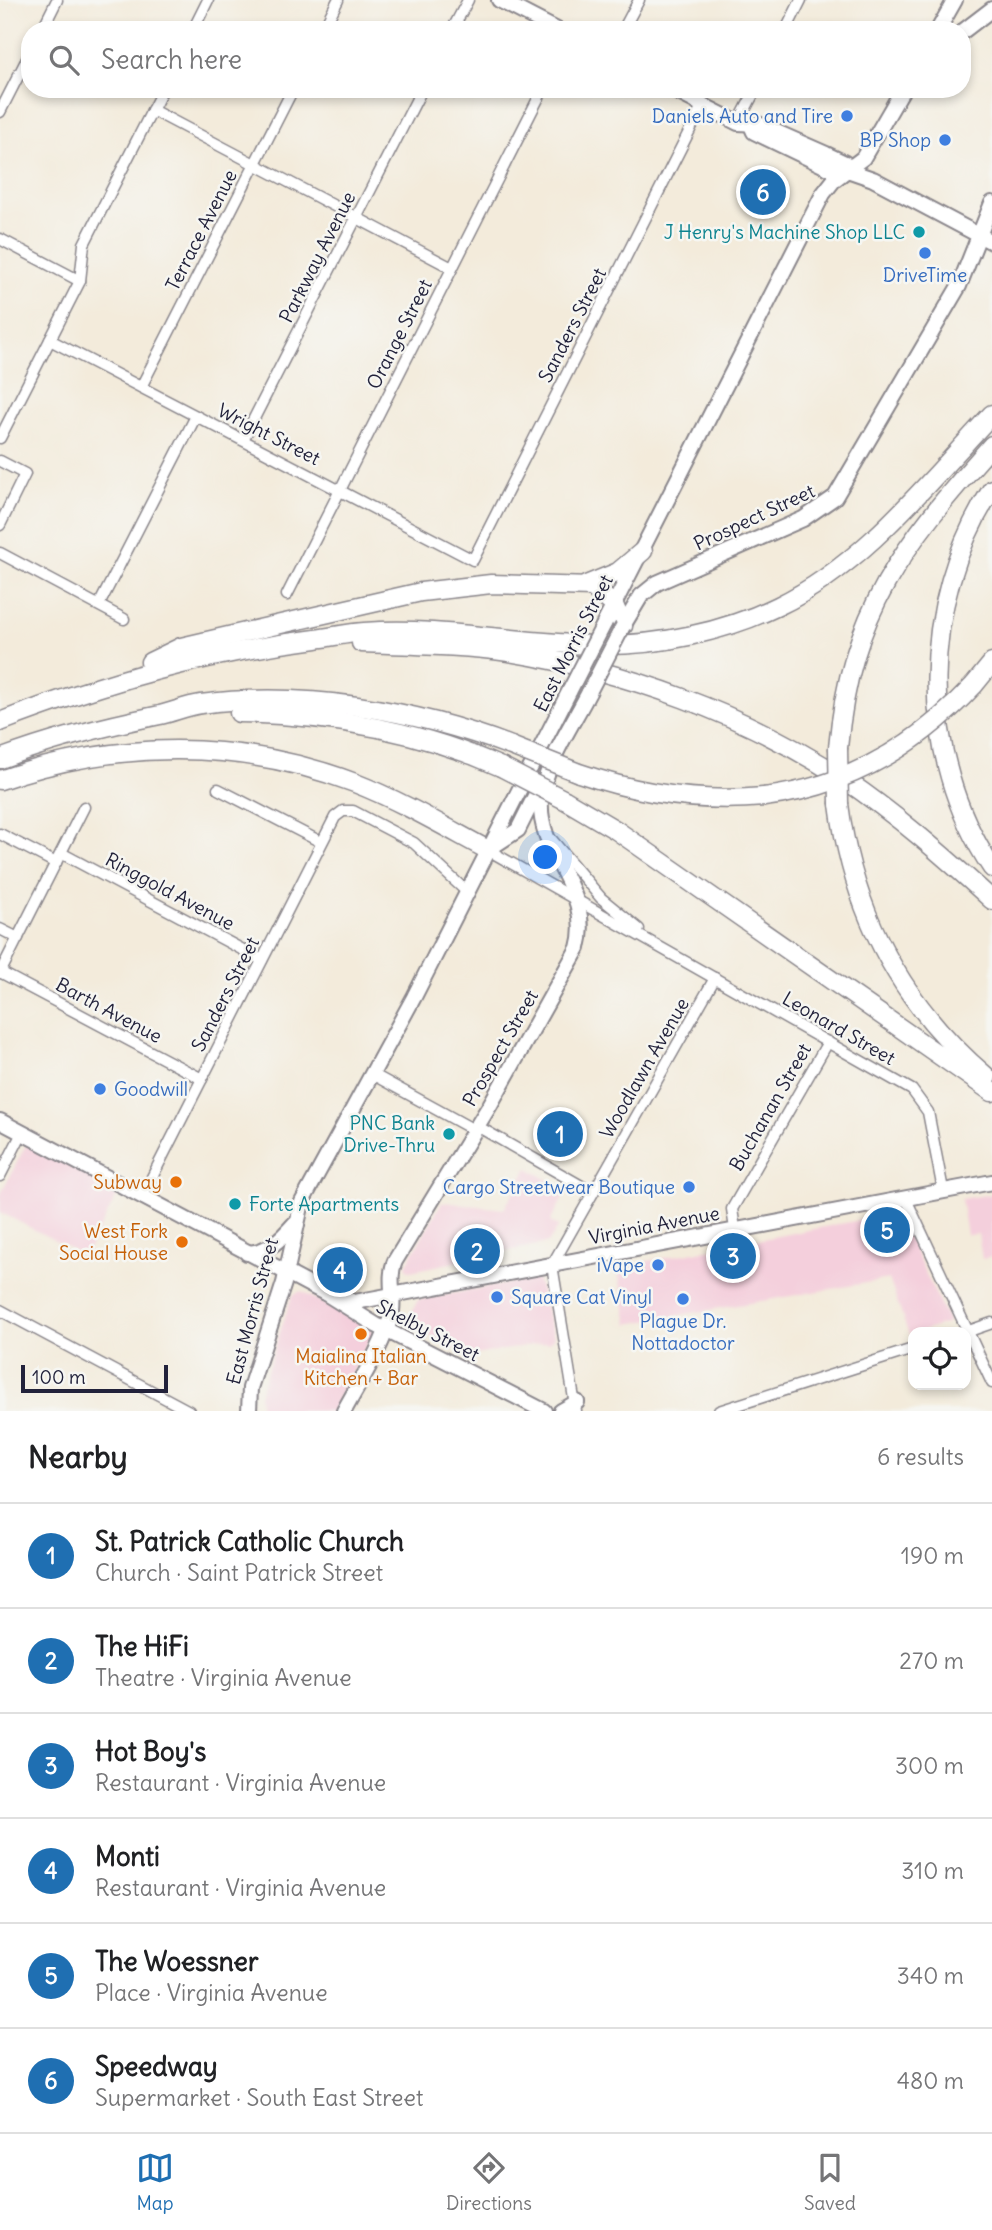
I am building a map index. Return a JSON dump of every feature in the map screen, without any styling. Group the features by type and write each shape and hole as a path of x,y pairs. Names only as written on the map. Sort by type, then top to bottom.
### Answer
{"highway":[{"path":"110,681 214,654 363,632 432,630 601,645 692,635 749,619 806,591 846,562 884,527 992,414"},
{"path":"992,445 921,526 880,590 852,662 838,748 839,804 855,883 887,958 929,1020 992,1081"},
{"path":"992,489 965,540 950,582 940,631 936,679 944,754 953,789 968,825 992,868"},
{"path":"0,722 110,681 181,647 421,592 491,584 586,585 618,572 642,551"},
{"path":"586,585 602,593 614,606 623,626"},
{"path":"318,639 507,652 602,672 690,701 766,736 847,781 920,836 992,900"},
{"path":"0,759 56,738 214,703 284,702 342,705 430,720 511,746 579,773 660,795 722,800 764,797 810,789 875,763 936,723 992,663"},
{"path":"162,714 257,714 360,724 426,739 501,768 565,800 623,835 992,1092"},
{"path":"0,780 74,759 121,752 184,749 247,755 312,769 357,784 488,850"}],"main road":[{"path":"499,0 540,21"},
{"path":"943,21 955,0"},
{"path":"971,25 992,9"},
{"path":"687,98 745,124 758,124 835,158 845,163 850,171 902,193 992,242"},
{"name":"East Morris Street","path":"249,1411 250,1388 286,1273 296,1222 311,1182 372,1074 467,891 822,195 834,180 850,171 863,158 899,98"},
{"name":"Prospect Street","path":"488,850 517,830 641,596 657,583 803,519 835,497 960,285 992,203"},
{"name":"Prospect Street","path":"344,1411 391,1317 391,1276 394,1261 476,1128 574,957 582,927 579,904 547,833 541,800 550,769"},
{"name":"Shelby Street","path":"0,1121 325,1293 341,1306 386,1330 545,1411"},
{"name":"Virginia Avenue","path":"325,1293 355,1302 992,1182"},
{"name":"East Morris Street","path":"247,1253 258,1252 275,1244 296,1222"},
{"path":"561,1411 577,1407"}],"street":[{"path":"46,21 57,0"},
{"path":"198,21 208,0"},
{"path":"328,21 338,0"},
{"path":"457,21 467,0"},
{"path":"628,21 639,0"},
{"path":"790,21 801,0"},
{"path":"0,112 21,71"},
{"path":"0,438 80,281 83,244 158,98"},
{"name":"Terrace Avenue","path":"141,387 287,98"},
{"name":"Parkway Avenue","path":"243,440 417,98"},
{"name":"Orange Street","path":"287,595 537,98"},
{"path":"745,124 753,98"},
{"name":"Sanders Street","path":"473,560 702,106"},
{"path":"152,110 452,268"},
{"path":"0,239 80,281"},
{"name":"Wright Street","path":"50,340 473,560"},
{"path":"99,605 195,416"},
{"path":"0,461 25,474 0,525"},
{"path":"0,553 124,619"},
{"path":"218,789 321,842"},
{"path":"0,973 84,807"},
{"name":"Sanders Street","path":"142,1197 332,821 343,811 357,813 411,841 467,891"},
{"name":"Leonard Street","path":"547,833 601,898 655,942"},
{"name":"Ringgold Avenue","path":"0,834 58,858 262,960"},
{"name":"Leonard Street","path":"488,850 579,904 655,942 909,1088 928,1112 943,1190"},
{"path":"0,929 18,938"},
{"name":"Barth Avenue","path":"0,973 202,1079"},
{"name":"Woodlawn Avenue","path":"552,1265 715,978"},
{"name":"Buchanan Street","path":"735,1229 732,1209 828,1042"},
{"path":"372,1074 592,1192"},
{"path":"0,1176 22,1133"},
{"path":"905,1197 965,1327"},
{"path":"552,1265 577,1407"},
{"path":"0,1310 189,1411"},
{"path":"971,1331 992,1324"},
{"path":"971,1340 992,1383"},
{"path":"719,1411 908,1351"}],"shaded area":[{"path":"27,1143 119,1192 85,1256 0,1212 0,1195"},
{"path":"528,1168 567,1191 550,1222 559,1226 548,1243 411,1271 407,1269 406,1265 442,1202 504,1209"},
{"path":"992,1194 992,1257 982,1259 978,1234 967,1235 961,1199"},
{"path":"897,1213 949,1323 936,1327 908,1327 908,1332 889,1279 628,1324 617,1267"},
{"path":"537,1278 554,1337 549,1342 469,1356 406,1323 418,1300"},
{"path":"301,1291 374,1331 332,1411 261,1411 259,1395 292,1296"}],"place":[{"name":"Daniels Auto and Tire","path":"847,116"},
{"name":"BP Shop","path":"945,140"},
{"name":"Speedway","path":"763,192"},
{"name":"J Henry's Machine Shop LLC","path":"919,232"},
{"name":"DriveTime","path":"925,253"},
{"name":"Goodwill","path":"100,1089"},
{"name":"PNC Bank Drive-Thru","path":"449,1134"},
{"name":"St. Patrick Catholic Church","path":"560,1134"},
{"name":"Subway","path":"176,1182"},
{"name":"Cargo Streetwear Boutique","path":"689,1187"},
{"name":"Forte Apartments","path":"235,1204"},
{"name":"The Woessner","path":"887,1230"},
{"name":"West Fork Social House","path":"182,1242"},
{"name":"The HiFi","path":"477,1251"},
{"name":"Hot Boy's","path":"733,1256"},
{"name":"iVape","path":"658,1265"},
{"name":"Monti","path":"340,1270"},
{"name":"Square Cat Vinyl","path":"497,1297"},
{"name":"Plague Dr. Nottadoctor","path":"683,1299"},
{"name":"Maialina Italian Kitchen + Bar","path":"361,1334"}]}
